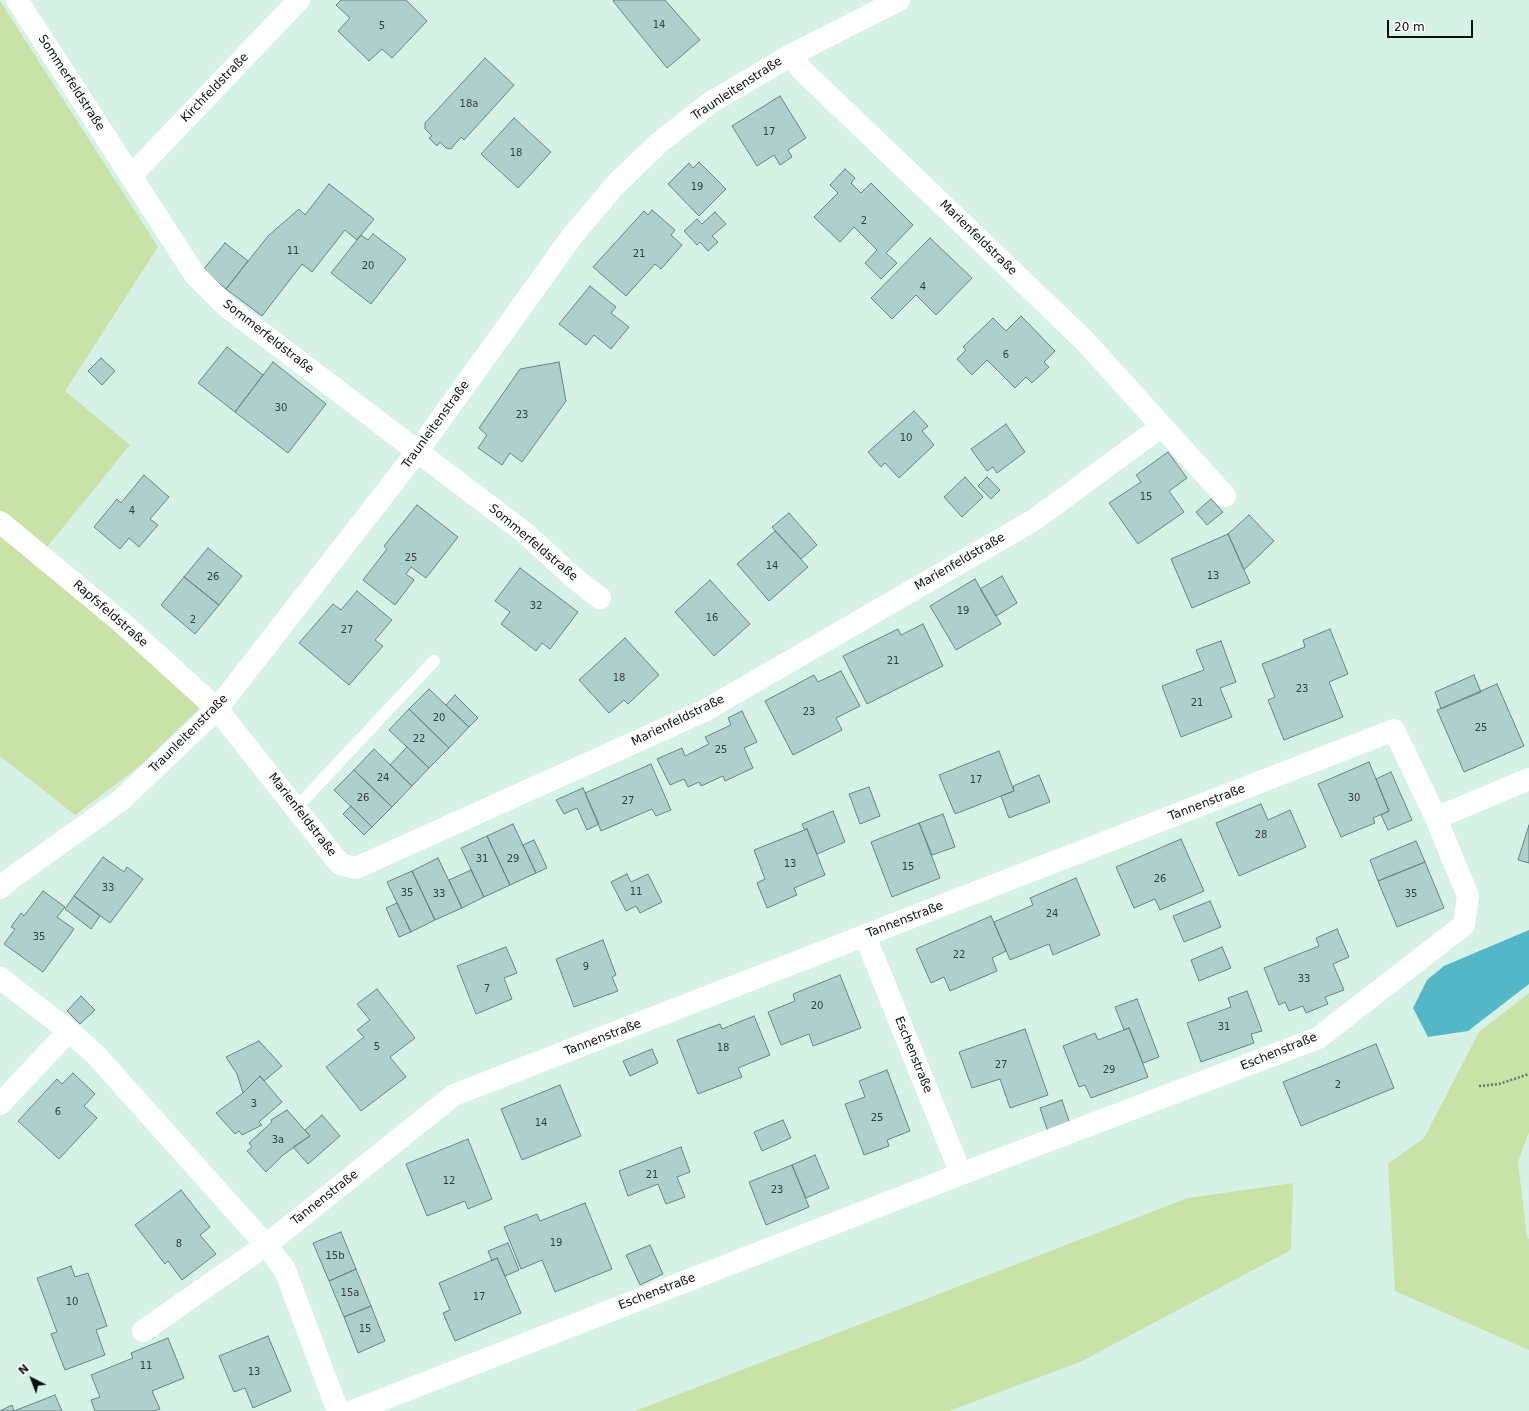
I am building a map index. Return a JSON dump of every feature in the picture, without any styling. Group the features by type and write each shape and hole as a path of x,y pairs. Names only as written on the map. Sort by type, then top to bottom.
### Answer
{"street":[{"name":"Sommerfeldstraße","path":"17,0 196,275 226,306 525,533 573,577 600,598"},
{"name":"Kirchfeldstraße","path":"131,176 299,0"},
{"name":"Traunleitenstraße","path":"0,888 13,877 121,800 217,709 417,452 573,235 617,183 660,142 710,103 791,55 899,0"},
{"name":"Marienfeldstraße","path":"791,55 802,70 1084,340 1225,496"},
{"name":"Marienfeldstraße","path":"217,709 340,864 356,868 704,711 1034,520 1162,426"},
{"name":"Rapfsfeldstraße","path":"0,522 120,621 217,709"},
{"name":"Tannenstraße","path":"143,1330 266,1244 454,1095 1394,730 1436,818"},
{"path":"1436,818 1529,780"},
{"name":"Eschenstraße","path":"353,1411 961,1174 1318,1038 1464,925 1468,896 1436,818"},
{"name":"Eschenstraße","path":"864,936 961,1174"},
{"path":"0,978 69,1031 96,1055 266,1244 285,1270 338,1411"},
{"path":"0,1104 69,1031"}],"lane":[{"path":"296,808 434,661"}],"path":[{"path":"1479,1086 1499,1084 1529,1074"}],"green space":[{"path":"0,1 158,247 65,391 130,445 43,552 206,702 141,765 75,815 0,756"},
{"path":"1529,993 1529,1132 1518,1162 1527,1237 1529,1239 1529,1350 1395,1291 1388,1164 1424,1138 1479,1032"},
{"path":"1293,1183 1291,1250 1080,1362 949,1411 635,1411 1188,1198"}],"water":[{"path":"1529,930 1529,984 1468,1031 1428,1037 1413,1008 1427,980 1444,966"}],"building":[{"path":"341,0 406,0 427,21 392,58 382,49 369,61 338,31 350,18 336,5"},
{"path":"665,0 700,40 667,68 613,1"},
{"path":"485,58 514,85 464,140 461,137 451,149 446,148 440,142 437,146 429,138 432,136 425,129 425,123"},
{"path":"780,96 806,138 788,150 792,157 780,165 774,155 757,166 732,126"},
{"path":"514,118 551,152 518,188 481,154"},
{"path":"699,162 726,189 699,216 668,184 689,163 693,168"},
{"path":"845,169 855,178 851,183 861,193 871,183 913,225 886,253 897,263 881,279 865,263 877,250 854,227 840,242 814,217 838,193 830,185"},
{"path":"329,184 374,219 357,240 345,230 312,272 302,264 262,316 226,289 268,236 299,209 305,215"},
{"path":"652,210 675,230 671,235 682,245 661,269 655,264 626,296 593,267 644,211 648,215"},
{"path":"715,212 726,224 712,236 718,242 708,251 700,242 697,245 684,231 697,219 702,224"},
{"path":"373,234 406,259 371,304 331,273 361,235 368,240"},
{"path":"930,238 972,278 936,315 916,295 892,319 871,298"},
{"path":"225,243 248,261 226,289 203,270"},
{"path":"590,286 616,307 611,313 629,327 611,349 594,335 586,345 559,324"},
{"path":"1021,316 1055,351 1044,362 1049,367 1032,383 1026,377 1015,388 987,360 972,375 957,359 966,350 963,347 993,318 1006,331"},
{"path":"227,347 263,375 235,412 198,383"},
{"path":"101,358 115,371 102,385 88,371"},
{"path":"273,362 326,404 288,453 235,412"},
{"path":"559,362 566,401 522,462 510,453 502,465 478,448 487,435 479,428 520,369"},
{"path":"914,411 928,426 922,431 934,445 899,478 885,463 881,467 868,452"},
{"path":"1006,424 1025,452 997,473 993,467 987,471 971,449"},
{"path":"1168,452 1187,478 1169,491 1184,512 1138,544 1109,503 1141,482 1136,475"},
{"path":"144,475 169,497 150,519 158,525 139,547 129,538 120,549 94,527 117,499 121,503"},
{"path":"965,477 983,497 962,517 944,497"},
{"path":"987,477 1000,490 991,499 978,486"},
{"path":"1211,499 1223,512 1207,525 1196,512"},
{"path":"417,505 458,537 426,578 411,567 406,574 414,580 395,605 363,580 387,549 384,546"},
{"path":"789,513 817,545 801,559 772,527"},
{"path":"1249,515 1274,541 1244,570 1228,534"},
{"path":"775,531 808,567 769,601 737,564"},
{"path":"1228,534 1250,583 1192,608 1171,559"},
{"path":"208,548 242,576 219,605 184,577"},
{"path":"520,568 578,612 550,649 542,643 536,651 501,624 510,612 495,601"},
{"path":"1002,576 1017,603 996,616 980,589"},
{"path":"184,577 219,605 195,634 161,605"},
{"path":"975,579 1001,624 956,650 930,606"},
{"path":"710,580 750,624 714,656 675,612"},
{"path":"357,591 392,620 375,640 383,646 349,685 299,643 333,604 341,610"},
{"path":"923,624 943,666 867,704 843,656 898,629 901,635"},
{"path":"1330,629 1348,674 1329,682 1343,717 1284,740 1268,700 1275,697 1262,664 1305,647 1303,640"},
{"path":"625,638 659,675 628,704 624,700 609,713 579,680"},
{"path":"1221,641 1236,682 1220,688 1232,717 1181,737 1162,686 1204,670 1196,650"},
{"path":"841,671 860,706 836,718 842,730 793,755 765,701 814,675 818,682"},
{"path":"1474,675 1481,692 1441,709 1435,692"},
{"path":"1497,684 1524,746 1464,772 1437,710"},
{"path":"429,689 469,727 449,748 409,709"},
{"path":"455,695 478,718 469,727 446,705"},
{"path":"409,709 449,748 429,768 389,730"},
{"path":"742,711 757,742 744,748 753,768 725,781 723,776 701,786 699,782 688,787 684,779 670,785 657,759 682,748 685,756 709,744 705,737 731,725 728,718"},
{"path":"407,747 429,768 412,786 390,765"},
{"path":"374,749 412,786 392,807 354,770"},
{"path":"999,751 1014,791 955,814 939,775"},
{"path":"1369,762 1389,811 1373,818 1375,823 1341,837 1318,784"},
{"path":"651,764 671,810 656,816 652,809 601,831 585,793"},
{"path":"354,770 392,807 372,827 334,790"},
{"path":"1391,772 1412,820 1388,830 1381,815 1389,811 1376,779"},
{"path":"1039,775 1050,802 1009,818 1001,796 1014,791 1013,786"},
{"path":"869,787 880,816 860,824 849,794"},
{"path":"583,788 599,824 587,830 577,808 564,814 556,800"},
{"path":"1261,804 1268,820 1290,810 1306,847 1239,876 1216,823"},
{"path":"351,806 372,827 364,835 343,814"},
{"path":"833,811 845,842 817,854 807,829 804,829 802,824"},
{"path":"943,814 955,847 932,855 919,823"},
{"path":"919,823 940,878 892,897 871,842"},
{"path":"513,824 536,873 510,885 487,836"},
{"path":"1529,825 1529,863 1518,860"},
{"path":"807,829 825,875 794,888 797,895 767,908 757,883 765,879 754,850"},
{"path":"487,836 510,885 484,897 461,848"},
{"path":"1181,839 1204,891 1160,910 1155,899 1134,908 1116,867"},
{"path":"534,840 547,868 536,873 523,845"},
{"path":"1416,841 1425,862 1378,881 1370,860"},
{"path":"103,857 124,872 127,867 143,879 110,923 74,896"},
{"path":"438,858 462,908 435,920 412,871"},
{"path":"1425,862 1444,908 1397,927 1378,881"},
{"path":"471,870 484,897 462,908 449,880"},
{"path":"412,871 435,920 411,932 387,882"},
{"path":"627,874 631,882 648,874 662,902 640,913 636,906 626,911 611,882"},
{"path":"1076,878 1100,935 1053,955 1049,944 1010,960 994,922 1033,905 1030,898"},
{"path":"43,891 65,907 57,917 74,929 43,972 4,944 15,929 11,927 21,913 24,916"},
{"path":"74,896 100,916 91,929 65,909"},
{"path":"1210,901 1221,927 1184,942 1173,916"},
{"path":"397,903 411,932 399,937 386,908"},
{"path":"991,916 1006,951 992,958 997,971 950,991 944,977 931,983 916,949"},
{"path":"1337,929 1349,957 1333,964 1344,990 1325,997 1328,1004 1306,1013 1303,1006 1289,1011 1285,1002 1279,1005 1264,968 1319,946 1316,938"},
{"path":"603,940 616,975 612,977 618,991 574,1007 556,959"},
{"path":"506,947 517,973 504,978 512,999 476,1014 457,966"},
{"path":"1222,947 1231,968 1199,981 1191,960"},
{"path":"840,975 861,1028 813,1046 809,1034 781,1045 768,1012 795,1001 793,994"},
{"path":"377,989 415,1038 390,1057 406,1077 361,1111 326,1067 364,1037 357,1030 370,1020 357,1004"},
{"path":"1247,991 1262,1031 1251,1034 1254,1043 1201,1062 1187,1023 1231,1007 1228,998"},
{"path":"81,996 95,1010 80,1024 67,1011"},
{"path":"1137,999 1159,1057 1143,1063 1129,1028 1124,1030 1115,1007"},
{"path":"754,1016 770,1055 738,1068 742,1077 698,1094 677,1040 720,1024 722,1029"},
{"path":"1129,1028 1148,1077 1091,1098 1085,1085 1079,1087 1063,1046 1095,1033 1098,1040"},
{"path":"1025,1029 1048,1095 1010,1108 1000,1079 972,1088 959,1052"},
{"path":"259,1041 282,1066 264,1081 260,1076 243,1093 237,1074 226,1057"},
{"path":"1376,1044 1394,1088 1301,1126 1283,1082"},
{"path":"652,1049 658,1063 630,1076 623,1061"},
{"path":"887,1070 910,1131 887,1140 889,1146 864,1155 845,1104 865,1097 859,1081"},
{"path":"73,1073 95,1094 84,1106 97,1118 59,1159 18,1121 57,1079 62,1084"},
{"path":"260,1076 282,1102 259,1122 262,1125 242,1135 239,1131 235,1134 216,1113 243,1093"},
{"path":"560,1085 581,1136 522,1160 501,1109"},
{"path":"1062,1100 1070,1124 1048,1132 1040,1108"},
{"path":"287,1110 310,1136 283,1155 266,1172 247,1151 252,1147 249,1143 272,1122 271,1120"},
{"path":"322,1115 340,1136 308,1164 293,1147 310,1136 305,1130"},
{"path":"783,1120 791,1138 762,1151 754,1132"},
{"path":"468,1139 492,1199 468,1209 465,1201 427,1216 406,1164"},
{"path":"681,1147 690,1172 677,1177 685,1197 666,1204 658,1184 628,1196 619,1171"},
{"path":"815,1155 829,1188 806,1198 792,1165"},
{"path":"792,1165 809,1207 766,1225 749,1182"},
{"path":"181,1190 210,1227 200,1235 216,1254 182,1280 168,1261 165,1264 135,1225"},
{"path":"585,1203 612,1269 555,1292 542,1260 521,1269 504,1227 537,1214 540,1221"},
{"path":"341,1232 356,1269 329,1281 313,1243"},
{"path":"508,1243 519,1270 505,1276 497,1258 492,1261 488,1251"},
{"path":"650,1245 663,1274 640,1285 626,1255"},
{"path":"497,1258 521,1313 455,1341 443,1313 450,1310 439,1283"},
{"path":"71,1266 75,1277 88,1273 107,1326 96,1330 105,1355 65,1370 51,1334 57,1332 37,1278"},
{"path":"356,1269 371,1306 344,1317 329,1281"},
{"path":"371,1306 385,1341 358,1353 344,1317"},
{"path":"268,1336 291,1391 253,1408 245,1388 234,1392 219,1356"},
{"path":"168,1338 184,1378 152,1391 160,1409 154,1411 95,1411 91,1400 100,1397 91,1375 133,1358 131,1353"},
{"path":"55,1395 62,1411 14,1411"},
{"path":"12,1405 14,1411 0,1411"}]}
